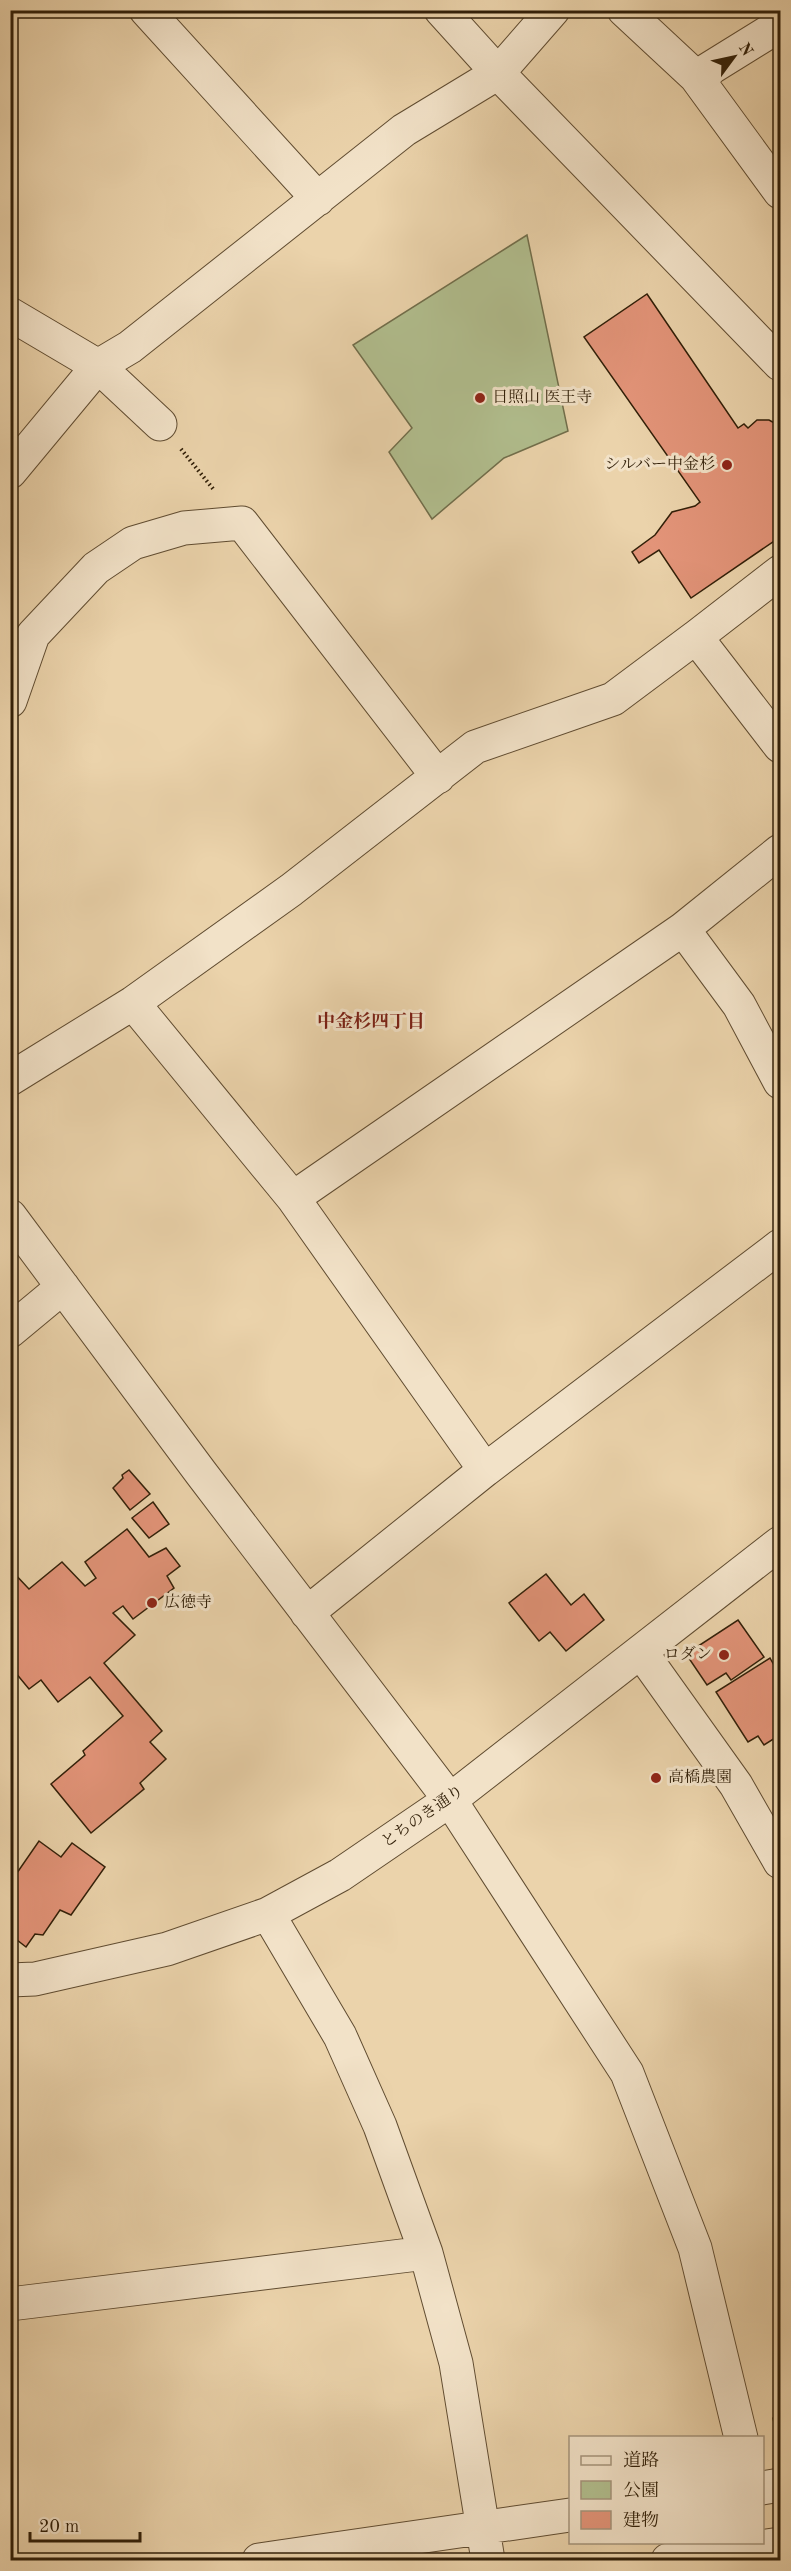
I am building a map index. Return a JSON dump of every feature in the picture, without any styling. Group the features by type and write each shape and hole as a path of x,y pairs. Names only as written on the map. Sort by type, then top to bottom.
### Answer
{"street":[{"path":"146,10 318,199"},
{"path":"441,10 498,73 780,364"},
{"path":"10,472 98,366 130,347 404,130 498,73 554,10"},
{"path":"624,10 696,77 780,192"},
{"path":"696,77 780,25"},
{"path":"10,314 98,366 160,424"},
{"path":"10,701 33,635 96,568 133,543 184,528 242,523 438,777"},
{"path":"10,1079 134,1003 291,890 475,747 613,699 780,572"},
{"path":"696,637 780,746"},
{"path":"293,1198 682,929 780,851"},
{"path":"682,929 739,1005 780,1082"},
{"path":"134,1003 293,1198 485,1470"},
{"path":"10,1216 450,1800 627,2073 695,2248 741,2436"},
{"path":"307,1613 485,1470 780,1246"},
{"path":"10,1330 63,1287"},
{"name":"とちのき通り","path":"10,1980 35,1979 167,1948 268,1914 340,1875 450,1800 780,1543"},
{"path":"640,1652 736,1785 780,1862"},
{"path":"268,1914 340,2036 380,2126 426,2253 456,2363 488,2560"},
{"path":"10,2304 426,2253"},
{"path":"764,2488 780,2485"},
{"path":"259,2560 569,2515"},
{"path":"668,2560 780,2544"}],"path":[{"path":"160,424 242,523"}],"green space":[{"path":"527,235 568,431 504,458 432,519 389,452 412,428 353,345"}],"building":[{"name":"シルバー中金杉","path":"647,294 738,428 744,424 748,428 757,420 769,420 780,426 780,537 691,598 659,550 639,563 632,552 655,535 672,512 695,506 700,502 584,337"},
{"path":"129,1470 150,1494 130,1510 113,1488 123,1478 122,1475"},
{"path":"153,1502 169,1524 149,1538 132,1518"},
{"path":"127,1529 149,1557 166,1548 180,1566 167,1576 174,1588 133,1619 123,1606 113,1613 135,1635 104,1663 162,1731 150,1742 166,1759 140,1783 144,1789 91,1833 51,1784 85,1755 83,1751 123,1716 90,1677 58,1702 41,1680 29,1689 10,1666 10,1569 29,1589 62,1562 85,1586 96,1578 85,1562"},
{"path":"546,1574 571,1605 584,1594 604,1620 566,1651 550,1632 539,1641 509,1603"},
{"path":"738,1620 764,1657 731,1680 726,1673 707,1685 686,1654"},
{"path":"770,1658 780,1676 780,1740 778,1736 764,1745 758,1736 748,1742 716,1692"},
{"path":"39,1841 61,1857 72,1843 105,1867 71,1915 60,1910 43,1935 35,1934 26,1947 17,1940 10,1948 10,1883"},
{"path":"780,2414 780,2452 773,2418"}],"place":[{"name":"日照山 医王寺","path":"480,398"},
{"name":"シルバー中金杉","path":"727,465"},
{"name":"広徳寺","path":"152,1603"},
{"name":"ロダン","path":"724,1655"},
{"name":"高橋農園","path":"656,1778"}],"district":[{"name":"中金杉四丁目","path":"371,1022"}]}
